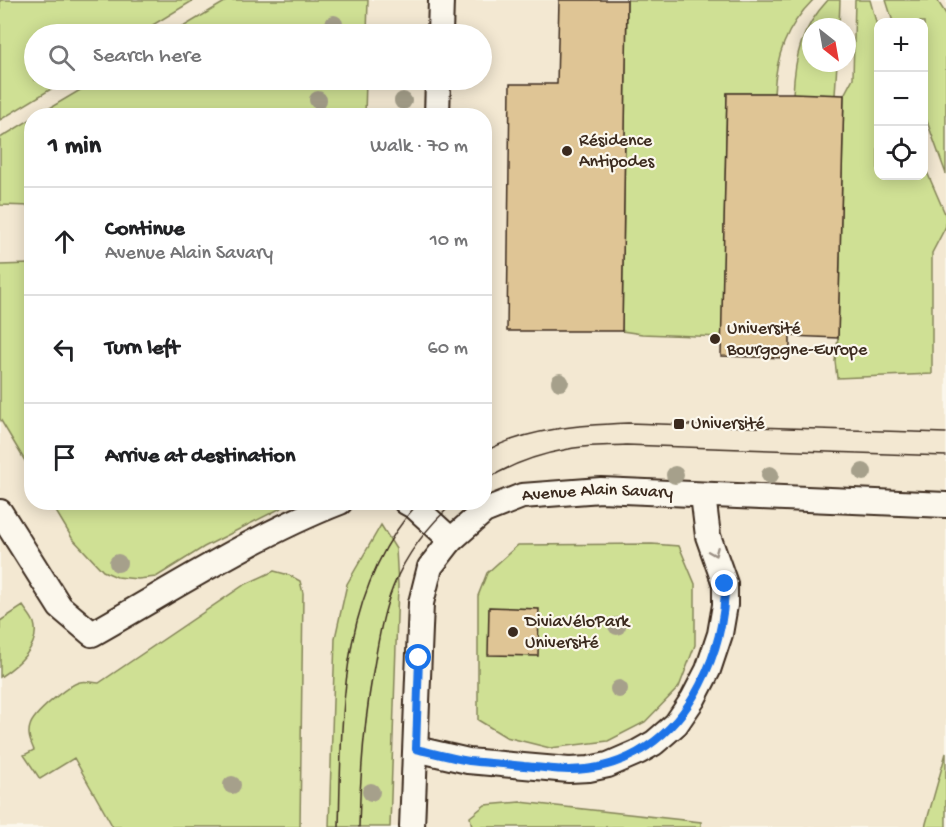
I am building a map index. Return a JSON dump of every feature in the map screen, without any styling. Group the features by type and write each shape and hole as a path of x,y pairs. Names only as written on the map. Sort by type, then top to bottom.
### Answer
{"lane":[{"path":"440,24 441,0"},
{"path":"437,108 438,90"},
{"name":"Avenue Alain Savary","path":"492,504 522,496 601,490 946,506"},
{"path":"416,749 468,761 569,770 589,769 622,760 654,743 676,724 693,699 708,670 720,634 725,605 725,584 708,537 704,495"},
{"path":"0,512 60,607 92,634 269,534 320,510"},
{"path":"418,510 451,540"},
{"name":"Avenue Alain Savary","path":"412,827 420,603 430,567 478,510"}],"shaded area":[{"name":"Université Bourgogne-Europe","path":"0,0 946,0 946,827 0,827"}],"green space":[{"path":"0,0 194,0 154,24 24,24 24,90 50,90 0,120"},
{"path":"228,0 368,0 367,24 188,24"},
{"path":"627,0 813,0 796,21 784,43 777,67 774,93 727,93 722,337 622,331"},
{"path":"828,0 840,0 839,18 813,18"},
{"path":"855,0 870,0 875,18 874,180 928,180 928,174 946,216 946,226 932,253 932,374 837,378 835,361 838,338 844,95 853,78 853,72 856,72"},
{"path":"886,0 937,0 946,14 946,174 928,124 928,18 892,18"},
{"path":"802,41 802,72 836,72 835,95 793,94"},
{"path":"80,90 366,90 365,108 50,108"},
{"path":"24,123 24,206 0,205 0,138"},
{"path":"24,264 24,459 0,419 0,265"},
{"path":"55,510 277,510 204,547 156,577 138,579 117,577 103,571 72,538"},
{"path":"381,525 396,549 398,585 390,827 329,827 335,638 347,584"},
{"path":"652,544 679,546 695,584 695,645 679,687 645,722 608,741 550,748 506,737 478,720 478,596 487,573 518,545"},
{"path":"274,571 300,581 303,593 300,827 113,827 74,758 40,779 24,755 34,750 29,733 37,714 68,688 80,682 99,683 244,585"},
{"path":"23,606 34,623 34,640 20,661 0,677 0,621"},
{"path":"946,753 946,827 925,827"},
{"path":"520,802 701,822 701,827 472,827 470,817 485,805"}],"building":[{"name":"Résidence Antipodes","path":"559,0 627,0 622,331 507,331 510,84 557,84"},
{"path":"727,93 844,95 838,338 790,336 790,358 721,356"},
{"name":"DiviaVéloPark Université","path":"489,607 539,609 538,656 488,655"}],"tram line":[{"path":"492,448 518,438 554,429 628,423 946,433"},
{"path":"492,477 536,457 590,446 626,445 946,456"},
{"path":"339,827 344,698 359,614 373,575 392,537 413,510"},
{"path":"359,827 361,768 367,711 386,608 398,575 411,552 427,530 446,510"}],"place":[{"name":"Résidence Antipodes","path":"567,151"},
{"name":"Université Bourgogne-Europe","path":"715,339"},
{"name":"Université","path":"679,424"},
{"name":"DiviaVéloPark Université","path":"513,632"}],"route":[{"path":"419,658 416,749 468,761 569,770 608,765 654,743 676,724 693,699 708,670 720,634 725,605 725,584"}]}
